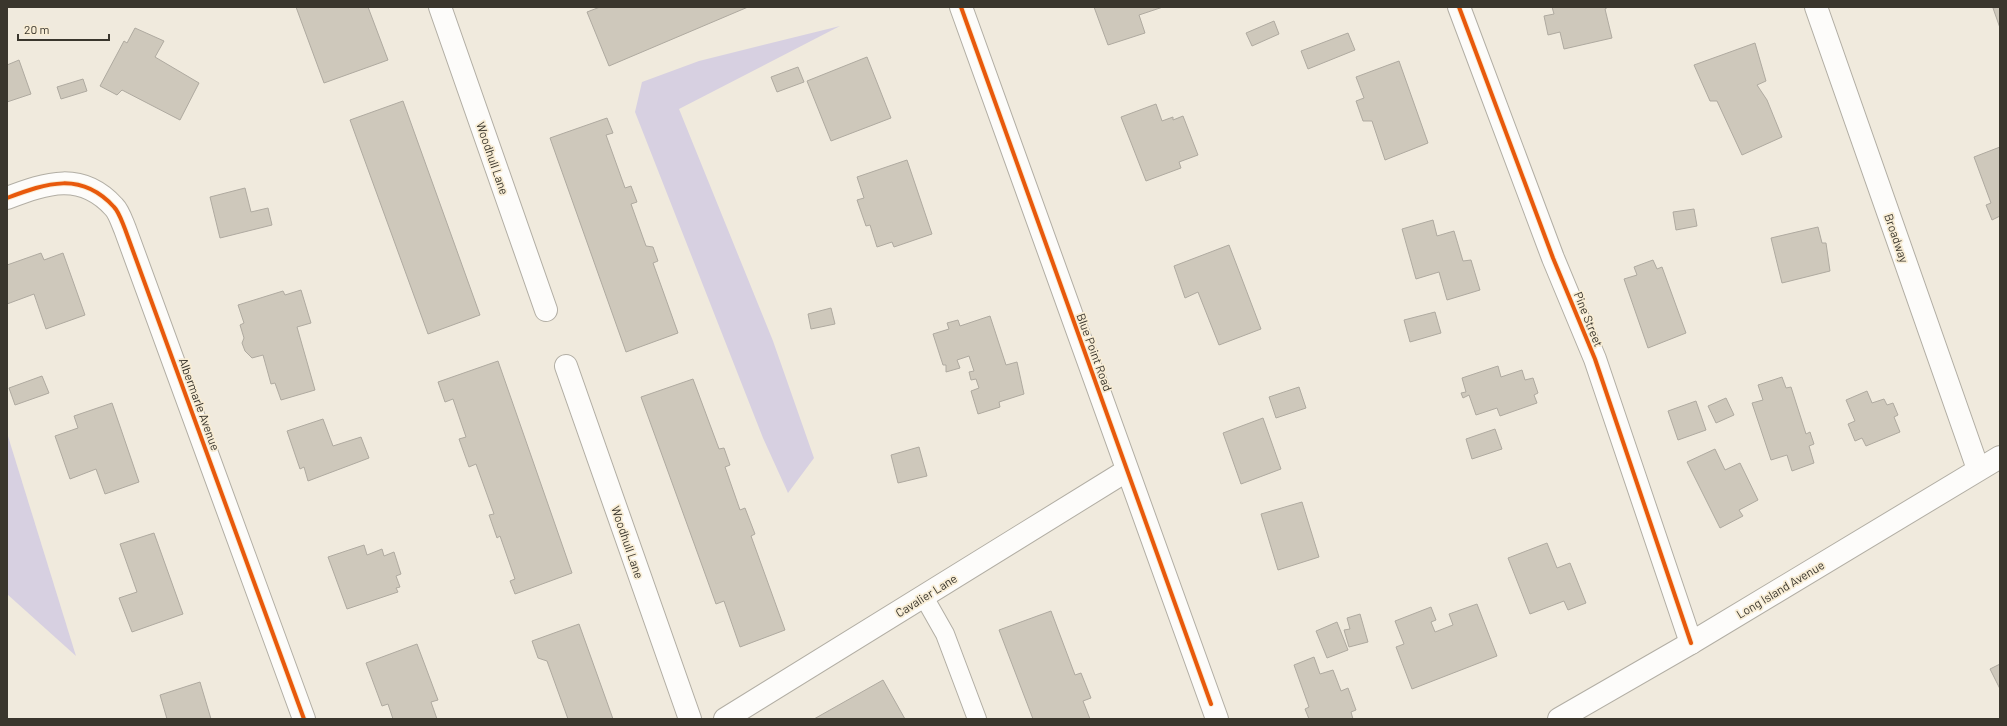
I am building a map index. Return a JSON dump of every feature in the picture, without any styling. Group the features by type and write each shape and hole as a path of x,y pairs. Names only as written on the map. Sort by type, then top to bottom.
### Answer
{"street":[{"name":"Woodhull Lane","path":"440,7 546,310"},
{"name":"Blue Point Road","path":"961,7 1216,719"},
{"name":"Pine Street","path":"1458,7 1553,258 1595,359 1690,642"},
{"name":"Broadway","path":"1816,7 1978,469"},
{"name":"Albermarle Avenue","path":"7,198 30,190 64,182 90,187 115,207 125,229 304,719"},
{"name":"Woodhull Lane","path":"566,366 690,719"},
{"name":"Long Island Avenue","path":"1559,719 2000,457"},
{"name":"Cavalier Lane","path":"725,719 1126,471"}],"lane":[{"path":"924,597 946,634 977,719"}],"shaded area":[{"path":"840,26 679,109 773,341 814,458 788,493 763,438 635,112 642,82 699,61"},
{"path":"7,433 76,656 7,594"}],"building":[{"path":"296,7 368,7 388,60 324,83"},
{"path":"600,7 748,7 609,66 587,12"},
{"path":"1094,7 1163,7 1139,15 1145,33 1108,45"},
{"path":"1552,7 1608,7 1605,9 1612,38 1564,49 1560,32 1548,35 1544,16 1554,14"},
{"path":"2000,7 2000,28 1993,8"},
{"path":"1274,21 1279,34 1252,46 1246,33"},
{"path":"135,28 164,41 155,57 199,83 180,120 122,90 117,95 100,86 124,41 127,43"},
{"path":"1348,33 1355,50 1308,69 1301,51"},
{"path":"1755,43 1766,81 1757,85 1767,100 1782,137 1742,155 1717,101 1710,101 1694,65"},
{"path":"867,57 891,118 831,141 807,81"},
{"path":"19,60 31,94 7,102 7,65"},
{"path":"1399,61 1428,143 1385,160 1372,121 1363,121 1356,101 1364,98 1356,77"},
{"path":"798,67 804,82 777,92 771,77"},
{"path":"83,79 87,91 61,99 57,87"},
{"path":"403,101 480,315 428,334 350,120"},
{"path":"1156,104 1162,121 1173,117 1173,120 1183,116 1198,155 1179,162 1181,168 1146,181 1121,117"},
{"path":"607,118 613,133 606,135 625,188 631,186 637,202 631,204 646,246 653,247 658,261 653,263 678,333 626,352 550,138"},
{"path":"2000,147 2000,216 1992,220 1986,205 1991,203 1974,157"},
{"path":"907,160 932,234 894,247 892,242 877,247 870,225 866,226 857,200 864,198 857,177"},
{"path":"245,188 251,212 268,208 272,225 220,238 210,197"},
{"path":"1694,209 1697,226 1676,230 1673,212"},
{"path":"1433,220 1437,236 1454,231 1463,261 1471,260 1480,290 1447,300 1439,272 1416,279 1402,229"},
{"path":"1818,227 1822,243 1826,243 1830,271 1782,283 1771,238"},
{"path":"1229,245 1261,329 1219,345 1198,292 1185,298 1174,266"},
{"path":"41,253 44,260 63,253 85,315 46,329 34,294 7,304 7,265"},
{"path":"1653,260 1657,269 1662,267 1686,333 1648,348 1624,279 1637,275 1634,267"},
{"path":"301,290 311,323 297,327 315,390 281,400 275,383 271,384 263,355 252,358 245,351 242,343 244,338 240,325 244,323 238,305 283,291 285,295"},
{"path":"831,308 835,324 811,329 808,314"},
{"path":"1435,312 1441,333 1410,342 1404,320"},
{"path":"990,316 1006,365 1017,362 1024,394 999,402 1000,407 978,414 971,391 979,388 976,379 971,380 969,372 974,371 969,356 957,360 960,368 946,372 946,365 943,365 933,334 949,329 947,323 958,320 960,326"},
{"path":"498,361 572,573 515,594 510,581 515,579 500,536 497,538 489,515 494,514 476,464 469,467 459,439 466,437 453,399 445,402 438,382"},
{"path":"1498,366 1501,377 1522,370 1525,380 1533,378 1538,393 1534,395 1537,403 1500,416 1497,408 1476,415 1469,395 1463,398 1461,393 1466,392 1462,378"},
{"path":"42,376 49,393 15,405 9,388"},
{"path":"1782,377 1786,388 1791,387 1806,434 1810,432 1814,444 1809,446 1814,463 1792,471 1787,455 1771,460 1752,403 1763,400 1758,385"},
{"path":"693,379 719,449 724,448 730,465 725,467 740,510 745,508 755,534 751,536 785,630 740,647 724,601 716,604 641,397"},
{"path":"1299,387 1306,408 1276,418 1269,397"},
{"path":"1867,391 1872,403 1884,399 1887,405 1893,403 1898,415 1894,417 1900,432 1866,446 1862,438 1855,441 1848,424 1855,421 1846,400"},
{"path":"1726,398 1734,415 1716,423 1708,406"},
{"path":"1696,401 1706,430 1678,440 1668,411"},
{"path":"112,403 139,482 105,494 96,469 70,479 55,436 78,428 74,416"},
{"path":"1263,418 1281,469 1241,484 1223,433"},
{"path":"323,419 333,446 361,437 369,458 308,481 304,467 300,469 287,431"},
{"path":"1495,429 1502,449 1472,459 1466,439"},
{"path":"919,447 927,476 898,483 891,455"},
{"path":"1715,449 1725,470 1740,463 1758,500 1739,510 1743,516 1720,528 1687,462"},
{"path":"1302,502 1319,557 1278,570 1261,514"},
{"path":"154,533 183,614 132,632 119,598 137,592 120,544"},
{"path":"1547,543 1557,568 1570,563 1586,603 1568,610 1564,601 1530,614 1508,558"},
{"path":"364,545 367,555 382,549 384,556 394,552 401,574 396,576 400,587 396,588 398,592 347,609 328,557"},
{"path":"1477,604 1497,656 1412,689 1396,647 1404,644 1395,621 1431,607 1436,620 1431,622 1435,632 1453,625 1449,614"},
{"path":"1051,611 1075,675 1081,673 1091,698 1083,701 1090,719 1033,719 999,630"},
{"path":"1360,614 1368,642 1349,647 1344,630 1350,629 1347,618"},
{"path":"1337,622 1348,650 1327,658 1316,631"},
{"path":"579,624 613,719 568,719 547,661 538,658 532,641"},
{"path":"417,644 438,700 431,702 437,719 393,719 388,704 382,706 366,663"},
{"path":"1314,657 1320,674 1333,670 1341,691 1348,688 1356,710 1351,712 1353,719 1309,719 1305,709 1309,707 1294,665"},
{"path":"2000,664 2000,689 1990,669"},
{"path":"883,680 905,719 814,719"},
{"path":"200,682 211,719 167,719 160,695"}],"cycle path":[{"path":"961,7 1211,704"},
{"path":"1459,7 1553,258 1595,359 1691,643"},
{"path":"7,198 50,185 63,183 76,184 89,188 102,196 114,207 120,217 304,719"}]}
